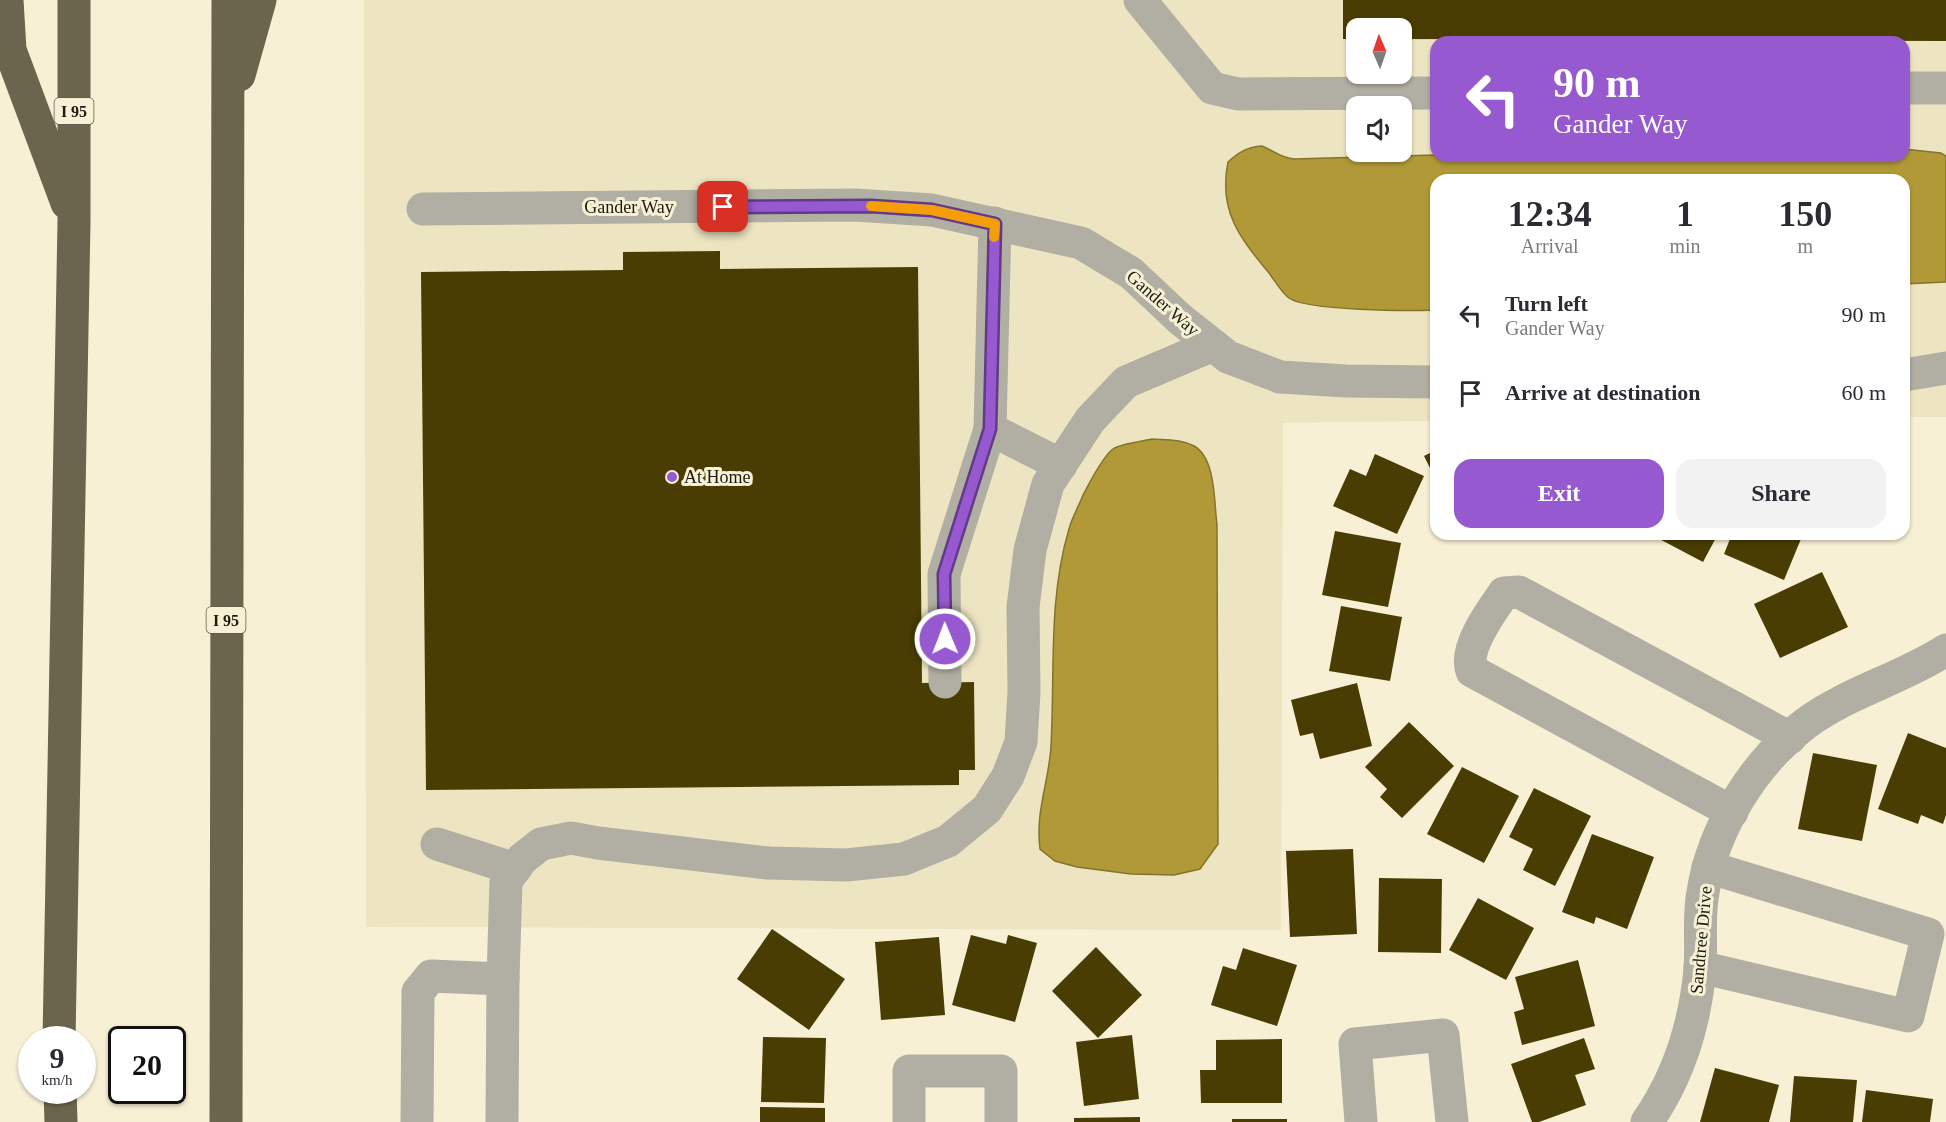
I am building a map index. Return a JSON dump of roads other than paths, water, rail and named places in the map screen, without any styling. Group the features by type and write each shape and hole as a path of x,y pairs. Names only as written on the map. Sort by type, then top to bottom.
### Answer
{"highway":[{"path":"7,0 10,50 74,221"},
{"name":"I 95","path":"59,1026 74,221 74,0"},
{"name":"I 95","path":"226,1122 228,0"},
{"path":"227,117 260,0"},
{"path":"60,1104 60,1122"}],"street":[{"path":"1140,0 1212,88 1238,94 1430,93"},
{"path":"1910,88 1946,88"},
{"name":"Gander Way","path":"423,209 855,205 932,210 1081,243 1131,273 1180,319 1228,357 1280,377 1346,381 1430,382"},
{"path":"945,682 944,574 990,429 995,224"},
{"path":"502,1122 506,881 522,859 541,844 571,838 768,863 846,865 904,859 948,841 987,809 1008,776 1021,742 1024,692 1023,607 1030,550 1048,484 1090,420 1126,382 1213,345"},
{"path":"1910,374 1946,368"},
{"path":"990,429 1061,465"},
{"path":"1732,812 1472,671 1470,664 1480,629 1504,593 1519,592 1790,738"},
{"name":"Sandtree Drive","path":"1647,1122 1663,1100 1682,1059 1693,1015 1700,967 1700,912 1708,867 1722,830 1744,790 1772,755 1805,725 1843,700 1922,665 1946,650"},
{"path":"437,844 515,869"},
{"path":"1700,967 1908,1017 1928,934 1708,867"},
{"path":"417,1122 418,992 431,976 503,979"},
{"path":"1361,1122 1355,1044 1443,1035 1452,1122"},
{"path":"909,1122 909,1071 1001,1071 1001,1122"}],"place":[{"name":"At Home","path":"672,477"}]}
